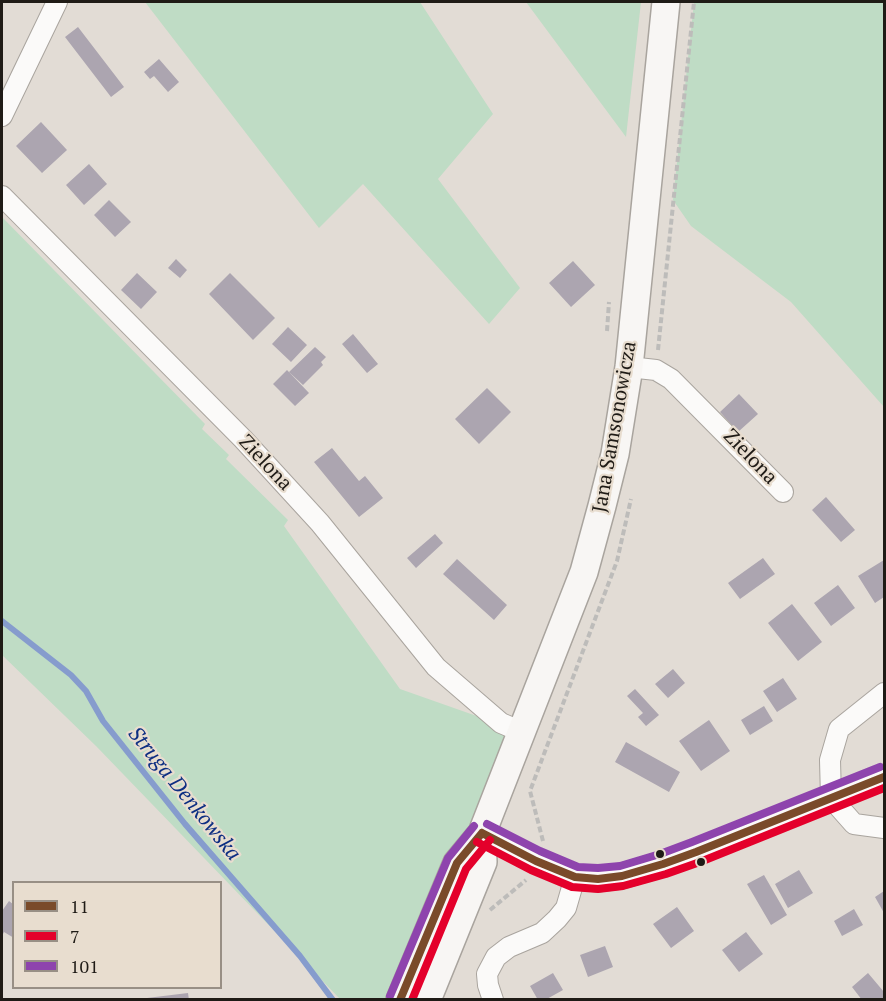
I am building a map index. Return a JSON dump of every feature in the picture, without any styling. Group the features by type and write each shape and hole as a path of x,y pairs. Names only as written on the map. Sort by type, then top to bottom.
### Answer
{"main road":[{"name":"Jana Samsonowicza","path":"400,999 457,862 482,833 584,572 615,454 629,367 666,2"},
{"name":"Jana Samsonowicza","path":"427,999 483,862 482,833"}],"street":[{"path":"2,116 57,2"},
{"name":"Zielona","path":"2,196 243,439 320,523 436,667 501,723 522,732"},
{"name":"Zielona","path":"629,367 656,370 671,379 783,492"},
{"path":"885,693 839,729 830,759 831,798 854,824 885,828"},
{"path":"482,833 536,861 575,877 598,879 622,876 653,867 885,777"},
{"path":"493,999 487,975 496,957 509,947 542,933 558,919 566,908 575,877"}],"path":[{"path":"607,334 609,302"}],"green space":[{"path":"145,2 420,2 493,114 438,179 520,288 489,324 363,184 319,228"},
{"path":"526,2 641,2 626,137"},
{"path":"694,2 884,2 884,407 791,302 691,226 673,200"},
{"path":"2,217 205,424 202,429 229,455 226,459 288,520 284,526 400,689 522,732 400,999 340,999 96,746 2,655"}],"building":[{"path":"78,27 124,87 111,97 65,37"},
{"path":"159,59 179,82 168,92 154,76 150,79 144,72"},
{"path":"41,122 67,150 42,173 16,146"},
{"path":"89,164 107,184 84,205 66,185"},
{"path":"109,200 131,222 115,237 94,215"},
{"path":"176,259 187,270 180,278 168,268"},
{"path":"573,261 595,285 571,307 549,283"},
{"path":"137,273 157,292 141,309 121,290"},
{"path":"230,273 275,318 253,340 209,294"},
{"path":"288,327 307,345 291,362 272,344"},
{"path":"353,334 378,364 367,373 342,344"},
{"path":"315,347 326,357 321,362 323,365 303,385 289,372"},
{"path":"287,370 309,393 295,406 273,384"},
{"path":"487,388 511,412 479,444 455,419"},
{"path":"739,394 758,414 738,432 720,412"},
{"path":"332,448 359,481 365,476 383,498 359,517 314,462"},
{"path":"826,497 855,530 841,542 812,510"},
{"path":"435,534 443,543 416,568 407,558"},
{"path":"763,558 775,574 740,599 728,583"},
{"path":"457,559 507,605 494,620 443,574"},
{"path":"884,560 884,597 875,603 858,576"},
{"path":"838,585 855,608 831,626 814,603"},
{"path":"792,604 822,642 798,661 768,623"},
{"path":"673,669 685,683 668,698 655,684"},
{"path":"783,678 797,699 777,712 763,691"},
{"path":"635,689 659,715 646,726 638,717 643,713 627,696"},
{"path":"764,706 773,721 750,735 741,720"},
{"path":"709,720 730,751 701,771 679,741"},
{"path":"626,742 680,772 669,792 615,762"},
{"path":"799,870 813,893 788,908 775,884"},
{"path":"764,875 787,915 771,925 747,884"},
{"path":"884,891 884,913 875,897"},
{"path":"9,901 12,903 12,937 4,932 2,936 2,911"},
{"path":"677,907 694,931 671,948 653,924"},
{"path":"854,909 863,925 842,936 834,921"},
{"path":"746,932 763,954 739,972 722,950"},
{"path":"605,946 613,967 588,977 580,955"},
{"path":"553,973 563,990 545,1000 538,1000 530,986"},
{"path":"868,973 884,992 884,1000 862,1000 852,987"},
{"path":"188,993 189,1000 147,1000 147,998"}],"waterway":[{"name":"Struga Denkowska","path":"2,621 71,675 86,691 103,721 185,824 300,956 333,1000"}],"transit line":[{"name":"101","path":"487,824 578,867 620,866 692,842 880,767"},
{"name":"11","path":"482,833 536,861 575,877 598,879 622,876 696,852 884,777"},
{"name":"7","path":"477,842 531,870 572,887 598,889 623,886 700,862 884,788"},
{"name":"101","path":"390,996 448,858 474,826"},
{"name":"11","path":"400,1000 457,863 482,833"},
{"name":"7","path":"412,1000 466,869 490,840"}]}
